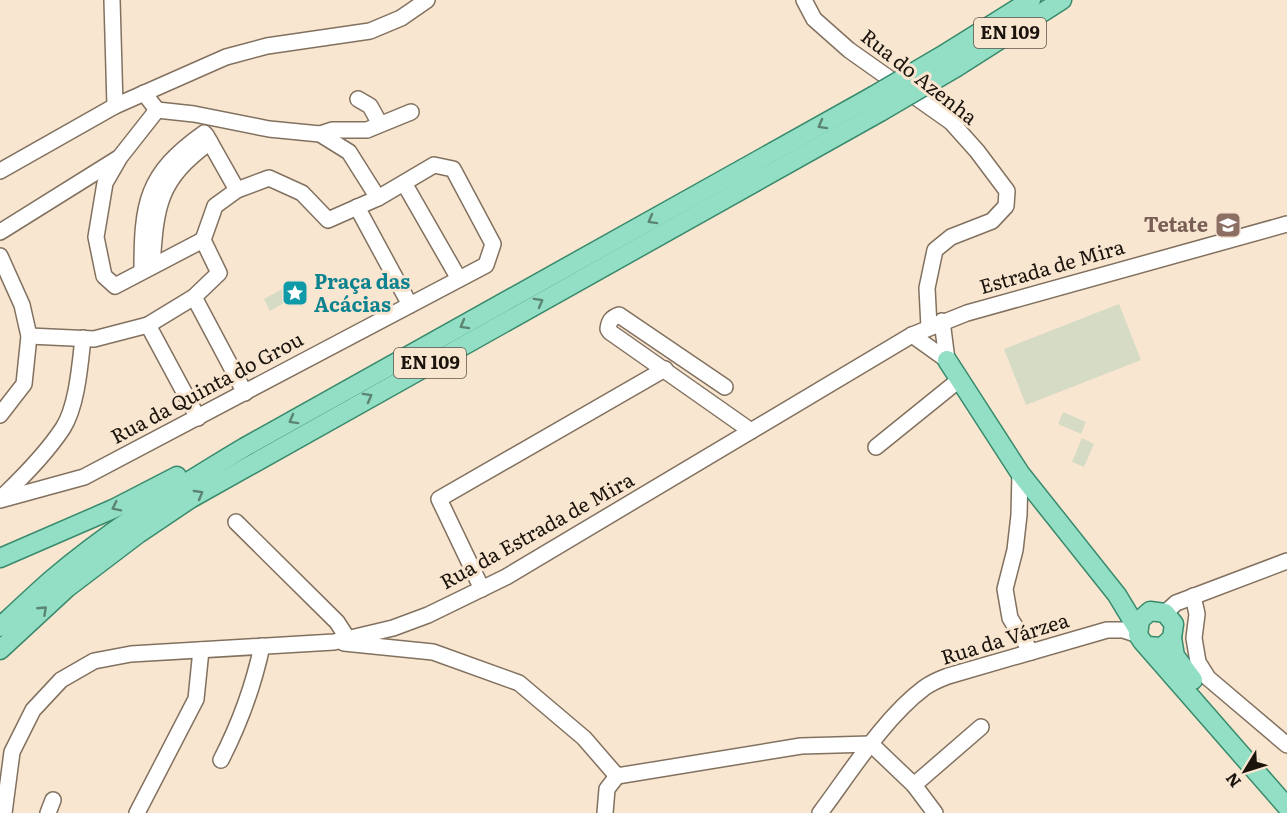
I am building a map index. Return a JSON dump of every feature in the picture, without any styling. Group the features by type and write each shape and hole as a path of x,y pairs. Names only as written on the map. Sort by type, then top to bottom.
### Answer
{"main road":[{"name":"EN 109","path":"953,59 1031,0"},
{"name":"EN 109","path":"0,650 67,588 138,534 190,499 953,59 1062,0"},
{"name":"EN 109","path":"0,627 51,580 127,522 181,485 245,447 878,103"},
{"path":"947,360 1020,473 1117,595 1141,636 1287,807"},
{"path":"0,558 113,509 183,473 245,447"},
{"path":"1117,595 1158,612 1174,624 1172,638 1175,656 1182,668 1287,788"},
{"path":"1158,612 1140,620 1141,636 1154,648 1162,647 1172,638"}],"street":[{"path":"112,0 115,106"},
{"path":"0,171 115,106 226,57 267,46 370,31 401,18 427,0"},
{"name":"Rua do Azenha","path":"804,0 814,19 849,50 951,122 977,151 1007,191 1006,206 992,221 951,237 935,250 927,288 936,324"},
{"path":"144,93 157,110 194,114 269,129 320,134 332,130 367,130 411,112"},
{"path":"358,99 370,106 380,124"},
{"path":"157,110 120,157 105,183 96,237 104,276 115,286 204,240"},
{"path":"194,114 237,190"},
{"path":"320,134 349,152 378,198"},
{"path":"147,268 161,196 178,168 207,137"},
{"path":"0,232 120,157"},
{"name":"Rua da Quinta do Grou","path":"0,500 84,477 486,265 493,244 453,169 434,165 404,183"},
{"path":"29,336 94,339 147,325 194,297 219,273 204,240 215,206 237,190 269,178 302,193 328,220 378,198 404,183 459,279"},
{"path":"357,207 410,305"},
{"name":"Estrada de Mira","path":"967,313 1287,224"},
{"path":"0,256 22,305 29,336 24,384 0,415"},
{"path":"194,297 246,393"},
{"name":"Rua da Estrada de Mira","path":"4,813 12,752 33,711 61,680 94,661 131,654 341,640 393,628 428,615 506,577 912,335 967,313"},
{"path":"725,387 619,315 612,317 608,329 610,332 751,431"},
{"path":"936,324 947,360"},
{"path":"147,325 198,418"},
{"path":"912,335 947,360"},
{"path":"0,500 25,475 64,427 78,388 83,338"},
{"path":"482,589 439,499 664,369"},
{"path":"876,447 959,380"},
{"path":"1020,473 1015,550 1005,589 1010,618 1031,652"},
{"path":"236,522 338,622 341,640 433,652 519,683 584,738 617,776"},
{"path":"1158,612 1193,596 1287,561"},
{"path":"1193,596 1197,614 1194,638 1198,662 1208,678 1287,745"},
{"name":"Rua da Várzea","path":"820,813 871,744 906,703 926,686 948,676 1107,630 1123,630 1141,636"},
{"path":"221,760 235,733 253,687 262,646"},
{"path":"137,813 196,699 201,650"},
{"path":"914,785 981,727"},
{"path":"605,813 607,789 617,776 801,746 871,744 914,785 935,813"}],"green space":[{"path":"297,281 303,292 270,311 264,299"},
{"path":"1119,304 1141,360 1026,405 1004,349"},
{"path":"1063,412 1086,422 1081,434 1058,424"},
{"path":"1082,438 1094,444 1084,467 1072,462"}],"place":[{"name":"Tetate","path":"1228,225"},
{"name":"Praça das Acácias","path":"295,293"}]}
